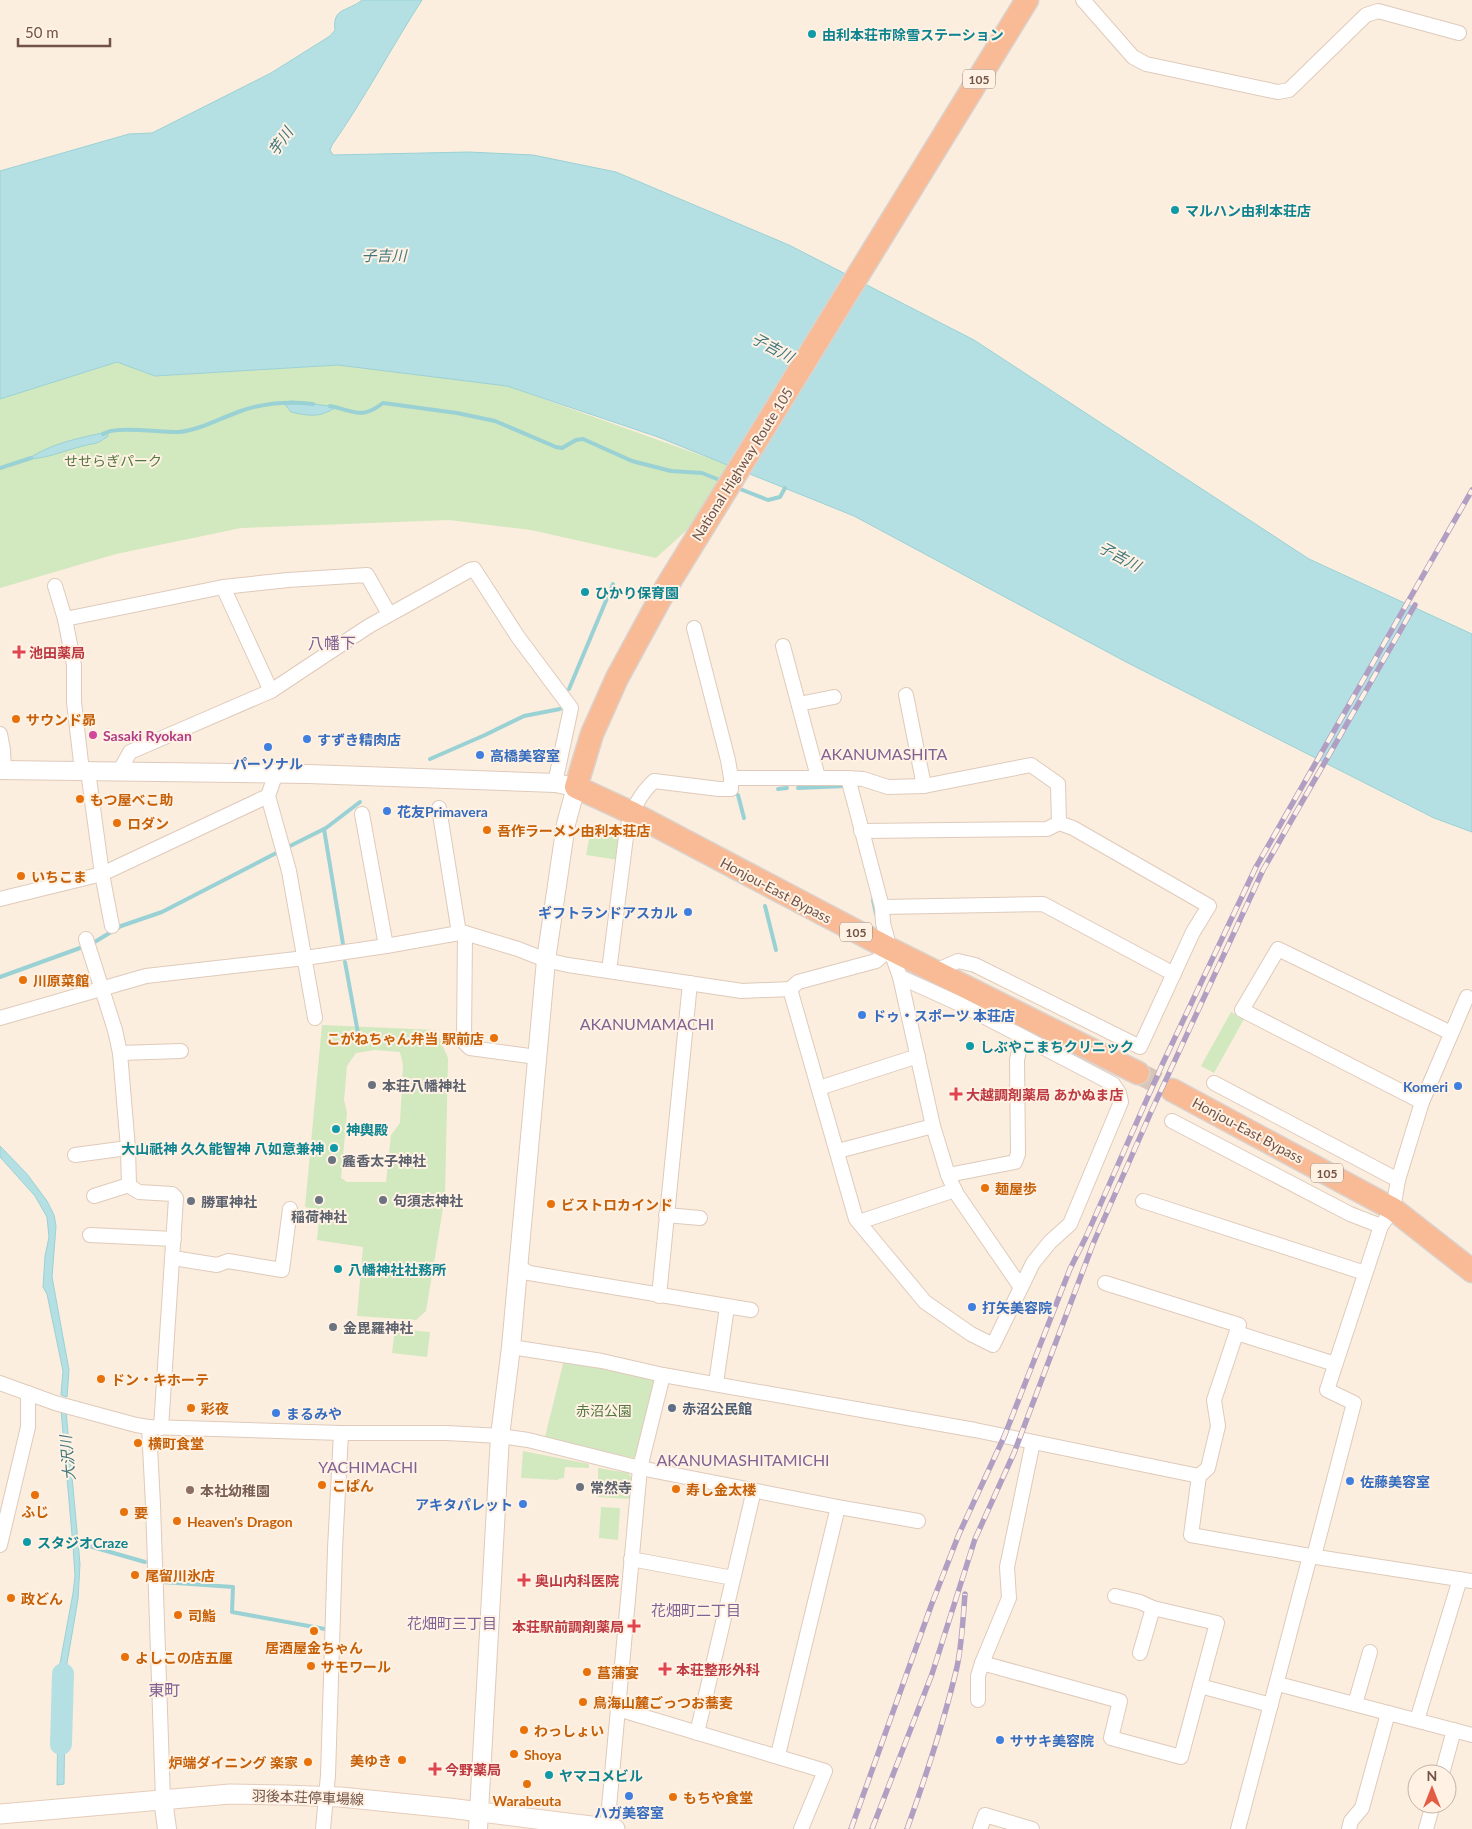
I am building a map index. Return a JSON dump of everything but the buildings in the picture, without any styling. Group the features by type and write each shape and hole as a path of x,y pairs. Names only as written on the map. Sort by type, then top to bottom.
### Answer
{"highway":[{"name":"National Highway Route 105","path":"565,785 592,734 617,678 667,586 1027,0"},
{"name":"Honjou-East Bypass","path":"565,785 632,813 890,949 1138,1073"},
{"name":"Honjou-East Bypass","path":"1172,1090 1387,1217 1472,1271"}],"main road":[{"name":"羽後本荘停車場線","path":"0,1814 18,1814 230,1794 326,1796 479,1820 609,1828"}],"street":[{"path":"1084,0 1133,57 1139,61 1278,92 1289,90 1366,15 1378,11 1459,33"},
{"path":"119,772 130,752 271,691 389,614 474,569 518,637 571,708 565,785 566,824 546,960 518,1266 500,1436 479,1820"},
{"path":"65,619 223,587 288,580 367,575 389,614"},
{"path":"55,586 65,619 74,666 74,702 112,926"},
{"path":"223,587 271,691"},
{"path":"609,971 626,837 632,813 642,793 654,781 731,789 731,778 694,628"},
{"path":"783,646 818,777"},
{"path":"906,695 924,786"},
{"path":"799,704 834,697"},
{"path":"0,734 3,750 2,770 276,774 565,785"},
{"path":"731,778 848,778 863,779 888,788 924,786 1031,766 1058,784 1059,823"},
{"path":"276,774 268,796 283,850 315,1018"},
{"path":"848,778 882,907 883,924 900,977 933,1126 948,1175 955,1190 1020,1286"},
{"path":"0,898 102,874 268,796"},
{"path":"439,808 462,933 464,1042 470,1048 537,1057"},
{"path":"362,814 386,946"},
{"path":"861,831 1047,828 1059,823 1074,828 1209,906 1193,932 1140,1047 975,965 958,961 935,971"},
{"path":"882,907 1043,904 1174,974"},
{"path":"0,1018 146,976 305,958 462,933 518,948 546,960 742,992 790,989 798,982 876,961 890,949"},
{"path":"86,939 115,1030 120,1053 129,1184 139,1192 172,1194 176,1198 173,1258 155,1427 154,1505 163,1799 167,1829"},
{"path":"1422,1102 1242,1010 1278,949 1451,1033"},
{"path":"790,989 856,1219 925,1302 971,1334 993,1345 1020,1286 1033,1263 1050,1242 1070,1224 1121,1102 1119,1092 1113,1084 962,1005 900,977"},
{"path":"659,1296 690,983"},
{"path":"1238,1829 1354,1403 1327,1390 1365,1273 1387,1217 1422,1102 1467,997"},
{"path":"948,1175 1015,1162 1018,1154 1017,1060 1027,1039"},
{"path":"120,1053 181,1051"},
{"path":"819,1088 918,1056"},
{"path":"1214,1084 1398,1180"},
{"path":"1172,1121 1350,1214 1387,1217"},
{"path":"838,1151 933,1126"},
{"path":"75,1155 128,1148"},
{"path":"94,1196 129,1184"},
{"path":"859,1222 955,1190"},
{"path":"1143,1201 1365,1273"},
{"path":"173,1258 217,1265 228,1261 282,1270 290,1209"},
{"path":"666,1214 700,1218"},
{"path":"90,1235 174,1239"},
{"path":"518,1266 529,1273 751,1310"},
{"path":"1105,1283 1239,1325 1214,1400 1218,1426 1208,1468 1199,1476 1192,1535 1466,1580 1417,1720"},
{"path":"716,1383 728,1307"},
{"path":"1236,1333 1335,1364"},
{"path":"510,1347 602,1361 663,1375 716,1383 1033,1442 1199,1476"},
{"path":"609,1828 630,1559 640,1468 663,1375"},
{"path":"0,1383 55,1403 136,1425 341,1433 447,1433 500,1436 528,1440 640,1468 918,1521"},
{"path":"0,1545 4,1510 28,1427 28,1394"},
{"path":"323,1829 326,1796 334,1549 341,1433"},
{"path":"978,1700 978,1676 1009,1598 1007,1567 1033,1442"},
{"path":"698,1733 754,1490"},
{"path":"778,1755 838,1507"},
{"path":"630,1559 733,1578"},
{"path":"982,1663 1120,1701 1111,1738 1181,1757 1217,1623 1153,1608 1140,1602 1115,1596"},
{"path":"1140,1653 1153,1608"},
{"path":"1355,1704 1370,1652"},
{"path":"1278,1684 1472,1735"},
{"path":"1200,1686 1272,1706"},
{"path":"618,1709 778,1755 825,1771 801,1829"},
{"path":"1349,1829 1351,1821 1362,1808 1388,1713"},
{"path":"1445,1764 1454,1730"},
{"path":"1426,1829 1430,1814"},
{"path":"980,1829 984,1815 1032,1829"}],"green space":[{"name":"せせらぎパーク","path":"117,362 155,376 338,365 507,386 728,465 688,529 656,558 531,530 449,520 241,528 116,554 0,588 0,398"},
{"path":"609,826 621,832 619,860 586,855 591,830 595,827"},
{"path":"1231,1012 1244,1019 1214,1073 1201,1066"},
{"path":"322,1025 436,1030 448,1058 445,1196 426,1311 416,1320 357,1316 363,1247 317,1240 320,1210 305,1207","holes":["375,1050 400,1052 403,1065 400,1123 391,1135 386,1182 347,1182 341,1178 347,1113 344,1100 347,1066 356,1053"]},
{"path":"395,1329 430,1332 427,1357 392,1353"},
{"name":"赤沼公園","path":"564,1360 652,1378 655,1385 641,1452 633,1458 545,1437"},
{"path":"523,1451 589,1464 589,1468 565,1467 564,1478 558,1480 521,1478"},
{"path":"598,1468 628,1473 631,1477 630,1499 598,1497"},
{"path":"601,1507 620,1508 618,1540 599,1538"}],"water":[{"path":"362,0 422,0 332,145 330,150 333,155 469,152 533,155 616,172 789,245 974,340 1309,559 1472,634 1472,832 1434,818 1128,663 854,516 658,437 507,386 338,365 155,376 117,362 0,399 0,171 129,134 152,133 271,73 330,36 335,30 336,17 342,11"},
{"path":"292,401 336,407 325,413 303,414 291,412 283,402"},
{"path":"107,432 108,436 98,443 50,456 28,459 56,445"},
{"path":"0,1146 27,1174 47,1201 54,1215 56,1226 52,1277 69,1370 67,1397 61,1395 63,1371 47,1294 43,1287 45,1256 49,1237 47,1217 35,1196 0,1157"},
{"path":"61,1410 66,1411 80,1564 78,1599 65,1675 65,1704 58,1704 59,1669 75,1576"},
{"path":"58,1713 65,1713 64,1784 57,1785"}],"waterway":[{"path":"103,434 118,430 179,432 201,427 256,407 285,403 313,404"},
{"path":"330,406 363,413 383,403 457,413 495,421 556,447 562,448 576,440 583,439 632,461 671,471 702,473 722,481"},
{"path":"0,468 31,458"},
{"path":"735,487 768,500 780,497 785,488"},
{"path":"569,689 613,584"},
{"path":"430,759 524,716 560,709"},
{"path":"798,788 846,786"},
{"path":"778,789 787,788"},
{"path":"738,795 744,818"},
{"path":"286,848 326,828 360,802"},
{"path":"324,829 343,944"},
{"path":"93,943 121,926 162,912 280,851"},
{"path":"873,900 876,914"},
{"path":"765,906 776,950"},
{"path":"0,977 80,948"},
{"path":"345,962 358,1033"},
{"path":"75,1542 145,1562"},
{"path":"162,1579 162,1582 233,1587 232,1612 325,1629"},
{"name":"大沢川","path":"61,1744 63,1674"}],"tunnel":[{"path":"1138,1073 1172,1090"}],"railway":[{"path":"851,1829 931,1606 959,1534 1004,1437 1070,1269 1162,1065 1256,867 1472,490"},
{"path":"872,1829 932,1674 975,1539 1014,1453 1093,1244 1151,1112 1263,870 1415,605"},
{"path":"907,1829 934,1749 957,1667 965,1594"}],"place":[{"name":"由利本荘市除雪ステーション","path":"812,34"},
{"name":"マルハン由利本荘店","path":"1175,210"},
{"name":"ひかり保育園","path":"585,592"},
{"name":"池田薬局","path":"19,652"},
{"name":"サウンド昴","path":"16,719"},
{"name":"Sasaki Ryokan","path":"93,735"},
{"name":"すずき精肉店","path":"307,739"},
{"name":"パーソナル","path":"268,747"},
{"name":"高橋美容室","path":"480,755"},
{"name":"もつ屋べこ助","path":"80,799"},
{"name":"花友Primavera","path":"387,811"},
{"name":"ロダン","path":"117,823"},
{"name":"吾作ラーメン由利本荘店","path":"487,830"},
{"name":"いちこま","path":"21,876"},
{"name":"ギフトランドアスカル","path":"688,912"},
{"name":"川原菜館","path":"23,980"},
{"name":"ドゥ・スポーツ 本荘店","path":"862,1015"},
{"name":"こがねちゃん弁当 駅前店","path":"494,1038"},
{"name":"しぶやこまちクリニック","path":"970,1046"},
{"name":"本荘八幡神社","path":"372,1085"},
{"name":"Komeri","path":"1458,1086"},
{"name":"大越調剤薬局 あかぬま店","path":"956,1094"},
{"name":"神輿殿","path":"336,1129"},
{"name":"大山祇神 久久能智神 八如意兼神","path":"334,1148"},
{"name":"麄香太子神社","path":"332,1160"},
{"name":"麺屋歩","path":"985,1188"},
{"name":"稲荷神社","path":"319,1200"},
{"name":"句須志神社","path":"383,1200"},
{"name":"勝軍神社","path":"191,1201"},
{"name":"ビストロカインド","path":"551,1204"},
{"name":"八幡神社社務所","path":"338,1269"},
{"name":"打矢美容院","path":"972,1307"},
{"name":"金毘羅神社","path":"333,1327"},
{"name":"ドン・キホーテ","path":"101,1379"},
{"name":"彩夜","path":"191,1408"},
{"name":"赤沼公民館","path":"672,1408"},
{"name":"まるみや","path":"276,1413"},
{"name":"横町食堂","path":"138,1443"},
{"name":"佐藤美容室","path":"1350,1481"},
{"name":"こぱん","path":"322,1485"},
{"name":"常然寺","path":"580,1487"},
{"name":"寿し金太楼","path":"676,1489"},
{"name":"本社幼稚園","path":"190,1490"},
{"name":"ふじ","path":"35,1495"},
{"name":"アキタパレット","path":"523,1504"},
{"name":"要","path":"124,1512"},
{"name":"Heaven's Dragon","path":"177,1521"},
{"name":"スタジオCraze","path":"27,1542"},
{"name":"尾留川氷店","path":"135,1575"},
{"name":"奥山内科医院","path":"524,1580"},
{"name":"政どん","path":"11,1598"},
{"name":"司鮨","path":"178,1615"},
{"name":"本荘駅前調剤薬局","path":"634,1626"},
{"name":"居酒屋金ちゃん","path":"314,1631"},
{"name":"よしこの店五厘","path":"125,1657"},
{"name":"サモワール","path":"311,1666"},
{"name":"本荘整形外科","path":"665,1669"},
{"name":"菖蒲宴","path":"587,1672"},
{"name":"鳥海山麓ごっつお蕎麦","path":"583,1702"},
{"name":"わっしょい","path":"524,1730"},
{"name":"ササキ美容院","path":"1000,1740"},
{"name":"Shoya","path":"514,1754"},
{"name":"美ゆき","path":"402,1760"},
{"name":"炉端ダイニング 楽家","path":"308,1762"},
{"name":"今野薬局","path":"435,1769"},
{"name":"ヤマコメビル","path":"549,1775"},
{"name":"Warabeuta","path":"527,1784"},
{"name":"ハガ美容室","path":"629,1796"},
{"name":"もちや食堂","path":"673,1797"}],"district":[{"name":"八幡下","path":"332,642"},
{"name":"AKANUMASHITA","path":"884,753"},
{"name":"AKANUMAMACHI","path":"647,1023"},
{"name":"AKANUMASHITAMICHI","path":"743,1459"},
{"name":"YACHIMACHI","path":"368,1466"},
{"name":"花畑町二丁目","path":"696,1610"},
{"name":"花畑町三丁目","path":"452,1623"},
{"name":"東町","path":"164,1689"}],"water label":[{"name":"芋川","path":"280,141"},
{"name":"子吉川","path":"384,255"},
{"name":"子吉川","path":"773,347"},
{"name":"子吉川","path":"1120,556"}]}
